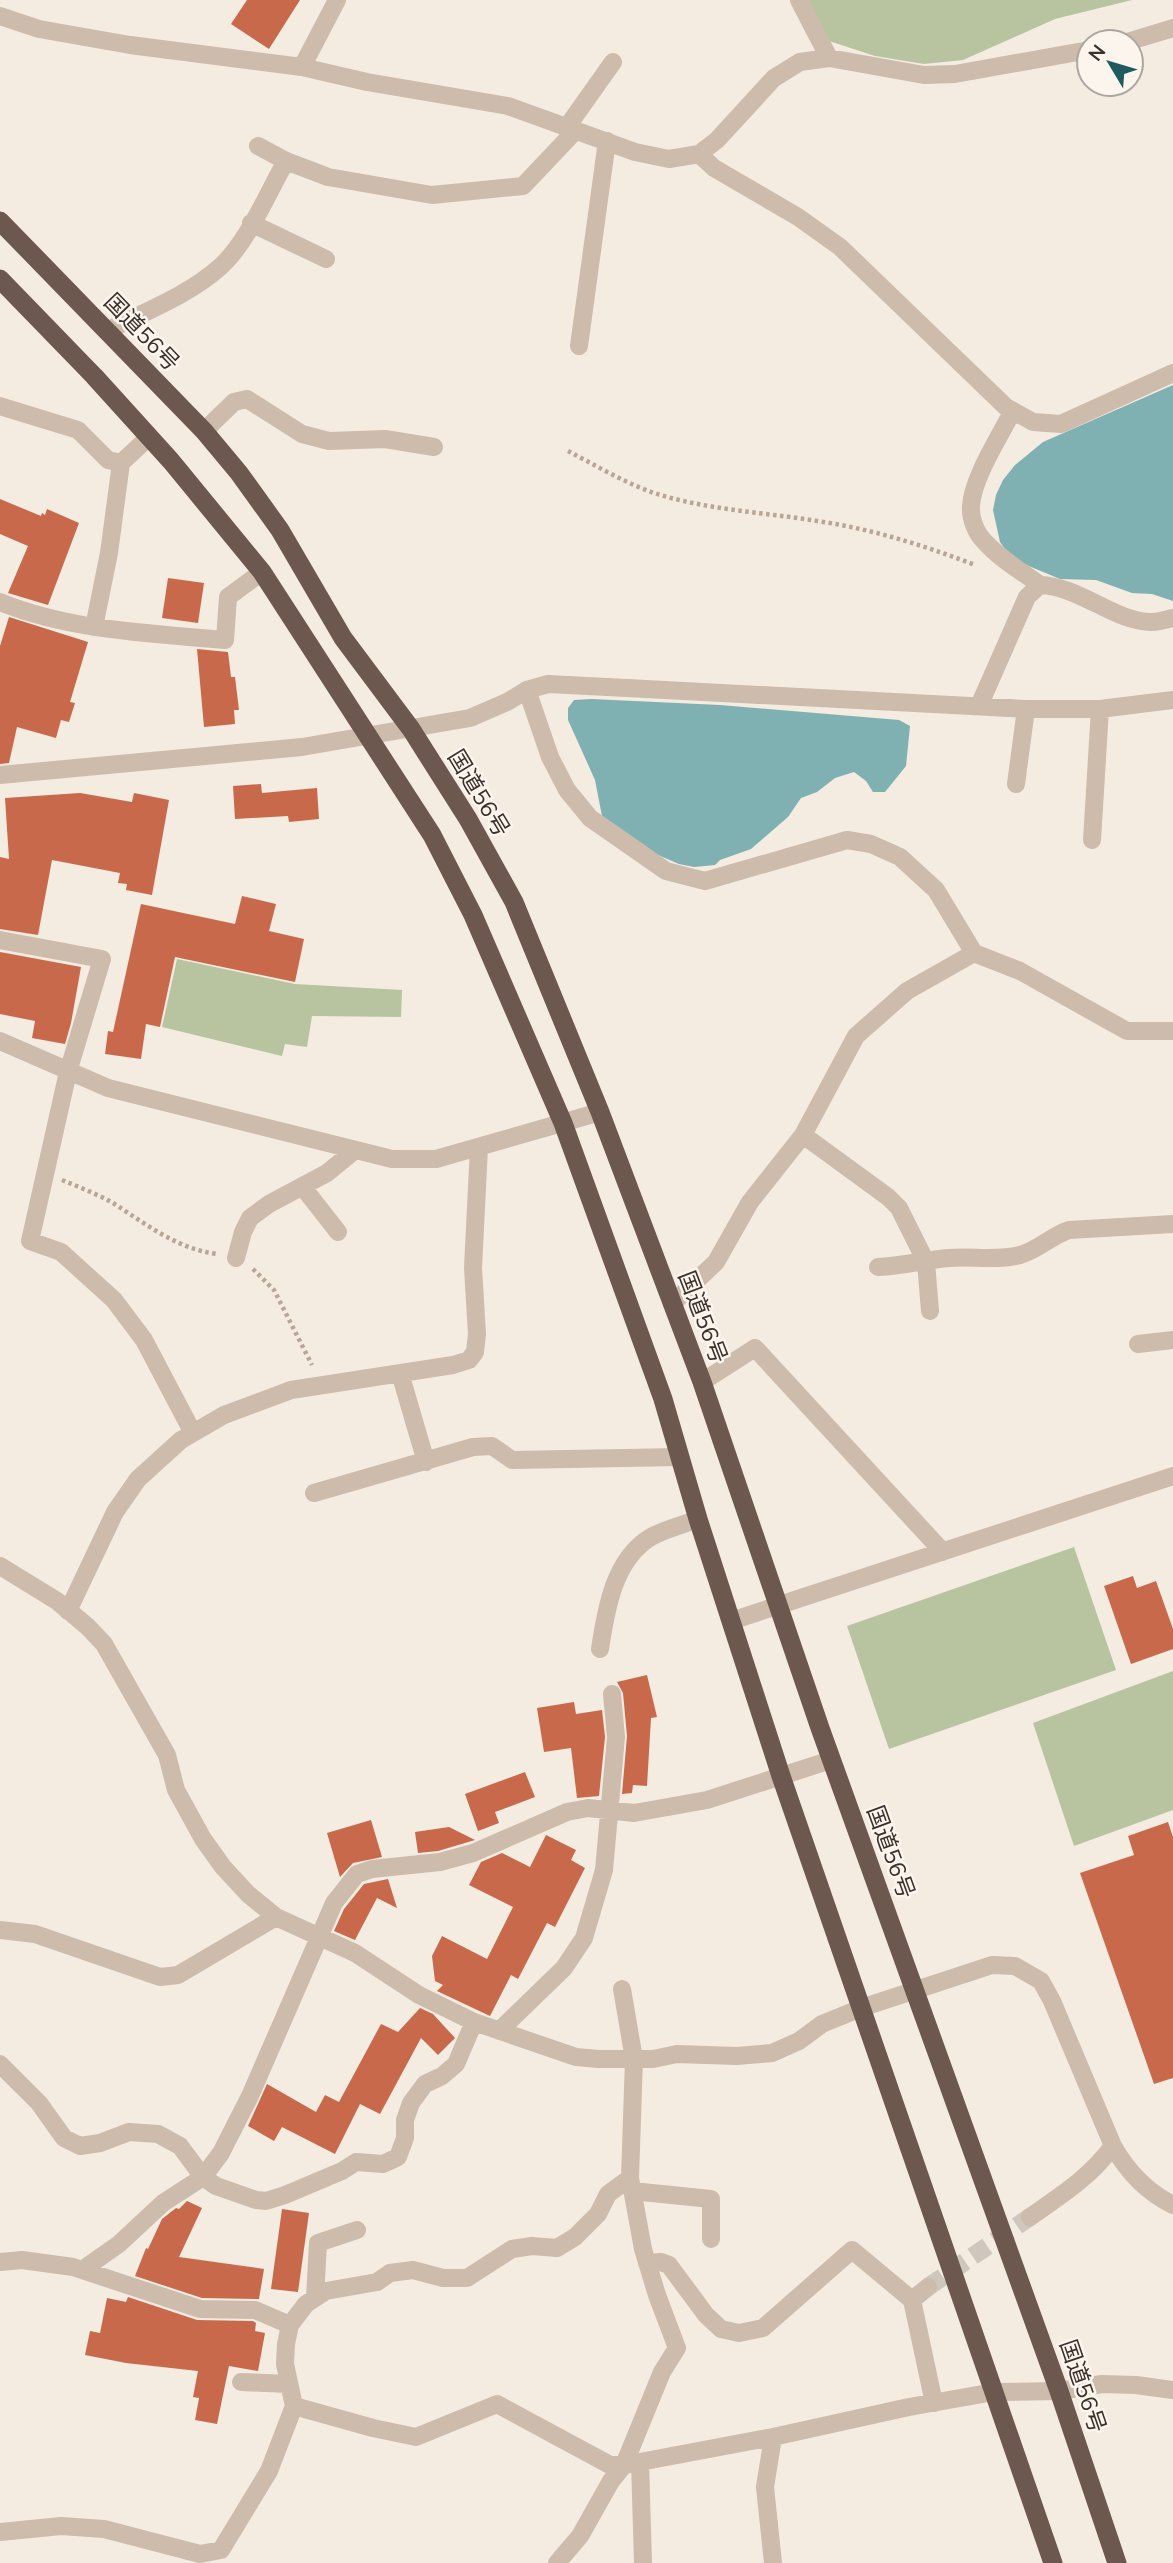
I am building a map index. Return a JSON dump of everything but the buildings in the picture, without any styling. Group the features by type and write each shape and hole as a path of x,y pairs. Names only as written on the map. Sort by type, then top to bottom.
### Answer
{"highway":[{"name":"国道56号","path":"0,221 204,431 239,473 280,530 343,638 411,729 468,819 513,902 600,1112 702,1382 831,1760 1059,2391 1117,2563"},
{"path":"0,279 149,437 262,572 432,835 473,915 564,1123 663,1399 698,1519 781,1776 1053,2563"}],"street":[{"path":"302,67 337,0"},
{"path":"799,0 829,58"},
{"path":"0,16 39,29 130,45 302,67 368,82 508,106 635,152 669,159 699,154 717,141 774,78 800,62 829,58 924,75 955,74 1075,53"},
{"path":"1145,37 1173,28"},
{"path":"258,146 286,161 328,177 432,195 523,186 572,129 613,62"},
{"path":"579,346 607,141"},
{"path":"699,154 722,173 798,217 840,247 1012,412 1033,422 1061,424 1173,373"},
{"path":"107,331 188,289 221,267 242,240 286,161"},
{"path":"251,223 326,259"},
{"path":"204,431 234,402 247,399 302,434 329,442 385,439 434,447"},
{"path":"0,407 78,430 108,460 121,463"},
{"path":"1012,412 978,481 970,507 974,524 982,539 996,553 1040,585 1050,585 1076,593 1133,619 1151,622 1173,618"},
{"path":"94,627 109,552 121,463 149,437"},
{"path":"0,602 23,612 94,627 225,640 228,597 262,572"},
{"path":"979,706 1027,597 1040,585"},
{"path":"0,775 302,747 411,729 470,718 527,690 548,684 1026,709 1100,709 1173,700"},
{"path":"527,690 550,757 567,790 590,818 666,871 705,881 847,840 871,844 900,857 936,890 974,953 1020,971 1127,1031 1173,1031"},
{"path":"1016,784 1026,709"},
{"path":"1092,841 1100,709"},
{"path":"0,940 102,959 68,1072 30,1241 61,1252 114,1300 144,1340 193,1433"},
{"path":"673,1304 716,1262 750,1202 803,1135 856,1035 907,991 974,953"},
{"path":"0,1041 108,1088 392,1159 436,1158 600,1112"},
{"path":"803,1135 899,1208 926,1262 930,1311"},
{"path":"68,1611 115,1512 138,1479 181,1440 224,1415 291,1390 453,1365 469,1360 475,1352 477,1334 473,1268 480,1147"},
{"path":"236,1258 250,1218 269,1203 327,1173 355,1150"},
{"path":"302,1186 338,1232"},
{"path":"878,1267 948,1258 1017,1256 1032,1251 1069,1230 1173,1224"},
{"path":"1138,1344 1173,1340"},
{"path":"702,1382 755,1348 943,1552"},
{"path":"400,1373 426,1462"},
{"path":"314,1493 473,1447 492,1446 512,1460 680,1457"},
{"path":"731,1621 1173,1476"},
{"path":"600,1649 605,1615 621,1569 631,1552 652,1536 698,1519"},
{"path":"0,1566 68,1611 104,1644 167,1755 176,1790 203,1839 223,1867 248,1894 276,1917 355,1953 419,1995 474,2022 576,2057 599,2060 653,2059 677,2054 737,2056 772,2053 799,2041 822,2024 861,2008 992,1965 1015,1966 1041,1981 1113,2146 1125,2166 1162,2200 1173,2205"},
{"path":"499,2031 564,1968 584,1938 604,1870 611,1811 616,1737 612,1694"},
{"path":"82,2270 119,2244 163,2203 203,2177 221,2153 250,2096 334,1903 357,1874 372,1868 440,1862 462,1856 567,1812 588,1808 634,1813 707,1800 831,1760"},
{"path":"0,1930 35,1934 160,1978 178,1975 276,1917"},
{"path":"622,1989 634,2059 631,2184 647,2263 677,2348 662,2372 632,2464 643,2563"},
{"path":"0,2064 39,2103 64,2138 80,2146 100,2143 129,2132 158,2134 180,2146 203,2177 216,2186 266,2201 319,2181 356,2162 383,2164 398,2157 405,2138 405,2120 411,2102 425,2084 442,2076 456,2064 474,2022"},
{"path":"1030,2217 1080,2184 1113,2146"},
{"path":"0,2532 61,2526 104,2529 200,2554 226,2556 269,2470 294,2406 285,2364 290,2325 306,2304 315,2298 326,2291 377,2282 390,2273 413,2270 443,2278 467,2277 512,2249 532,2246 557,2248 575,2237 598,2214 608,2194 631,2184 711,2199 711,2239"},
{"path":"315,2298 318,2243 357,2230"},
{"path":"647,2263 661,2262 668,2265 706,2315 721,2329 739,2333 764,2328 852,2250 912,2300 934,2403"},
{"path":"0,2262 22,2260 73,2267 200,2309 255,2310 290,2325"},
{"path":"912,2300 928,2287"},
{"path":"241,2382 289,2384"},
{"path":"294,2406 416,2437 498,2404 610,2465 632,2464 994,2392 1059,2391 1102,2384 1173,2390"},
{"path":"773,2437 765,2487 773,2563"},
{"path":"557,2563 580,2536 611,2481 632,2464"}],"path":[{"path":"568,451 653,492 753,513 815,520 871,531 922,545 981,567"},
{"path":"46,1172 111,1202 146,1226 184,1246 236,1258 255,1270 274,1290 323,1385"}],"green space":[{"path":"796,0 1132,0 1055,19 963,60 924,64 875,56 823,39"},
{"path":"177,959 295,984 402,990 401,1017 312,1016 307,1047 285,1044 282,1056 162,1027"},
{"path":"1074,1547 1116,1670 889,1749 847,1626"},
{"path":"1173,1671 1173,1810 1074,1846 1033,1723"}],"water":[{"path":"1173,385 1173,601 1152,594 1132,593 1096,580 1060,579 1024,564 1005,549 1000,542 993,510 1003,480 1015,465 1043,442"},
{"path":"574,700 720,705 899,720 910,726 906,766 885,792 873,792 866,781 854,772 835,778 817,792 801,798 788,817 751,849 720,860 715,865 694,867 679,864 658,855 602,816 595,780 568,720 568,708"}],"tunnel":[{"path":"928,2287 1030,2217"}]}
